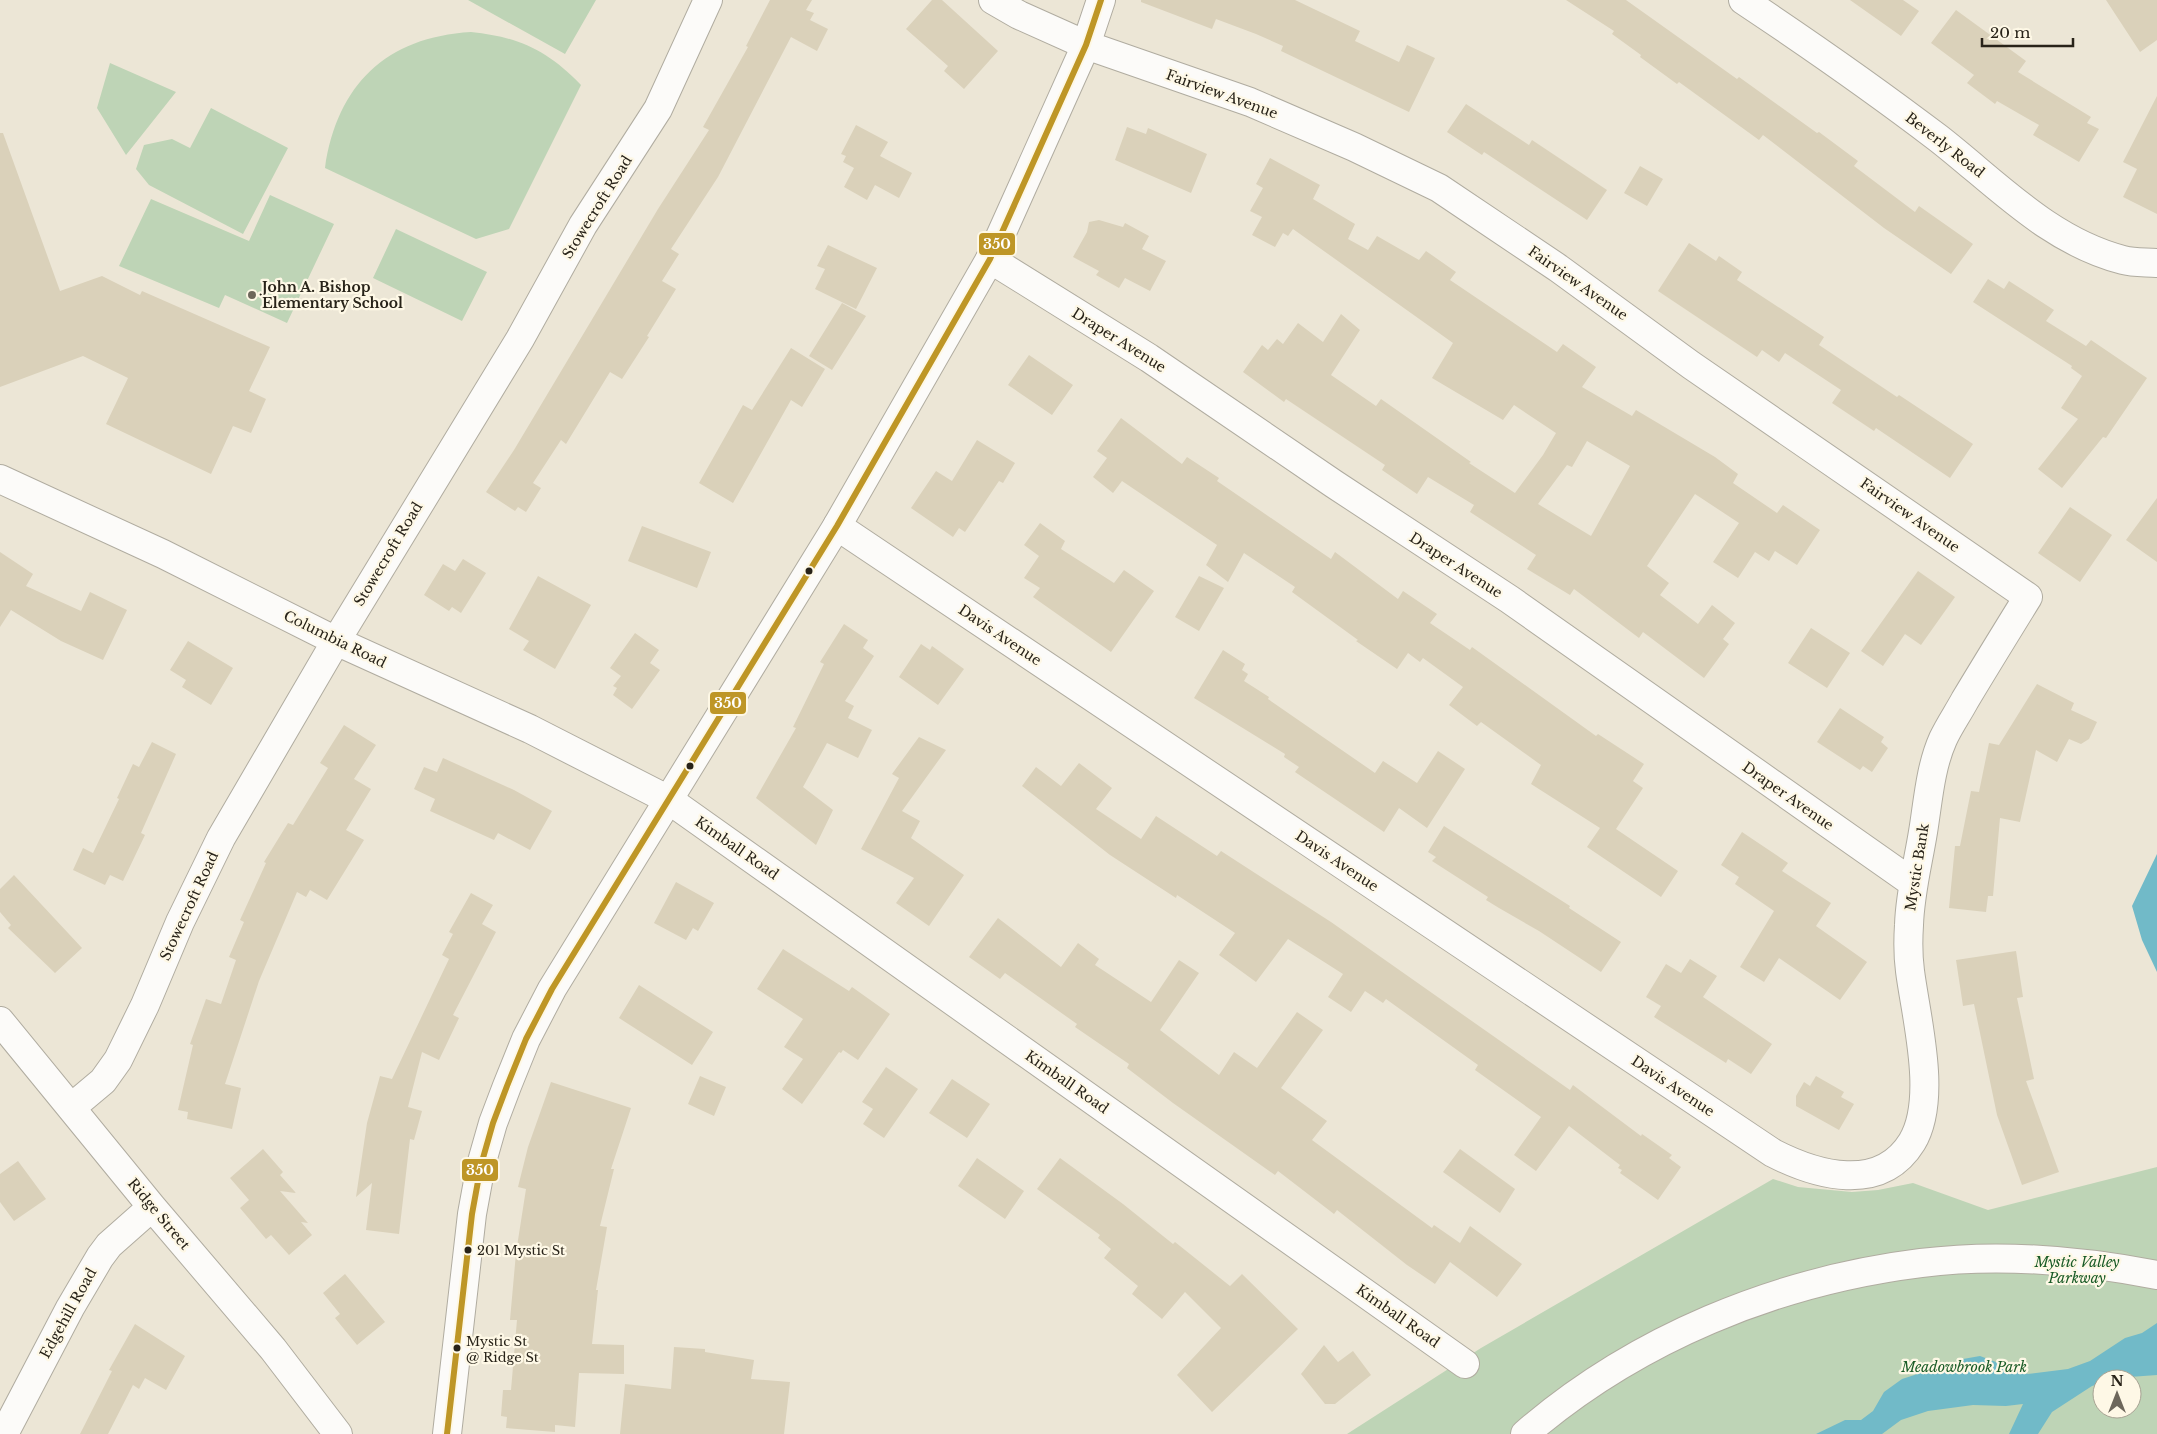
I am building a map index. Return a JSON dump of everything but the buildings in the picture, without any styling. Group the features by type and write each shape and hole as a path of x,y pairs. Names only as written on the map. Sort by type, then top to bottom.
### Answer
{"main road":[{"name":"Stowecroft Road","path":"72,1107 103,1081 118,1060 204,871 336,641 515,347 583,225 658,109 708,0"},
{"name":"Fairview Avenue","path":"993,0 1019,16 1086,46 1250,102 1354,147 1438,188 1558,268 1691,365 2028,597"},
{"path":"447,1434 472,1214 481,1165 493,1123 526,1039 552,989 837,526 990,259 1086,46 1101,0"},
{"name":"Beverly Road","path":"1744,0 1825,55 1939,139 2024,209 2080,245 2124,261 2157,263"},
{"name":"Draper Avenue","path":"990,259 1148,358 1334,484 1509,599 1913,883"},
{"name":"Columbia Road","path":"0,479 163,554 336,641 530,729 669,800"},
{"name":"Davis Avenue","path":"837,526 1773,1153 1814,1171 1845,1176"},
{"name":"Mystic Bank","path":"1845,1176 1867,1173 1886,1166 1902,1156 1913,1140 1920,1118 1924,1098 1924,1073 1909,968 1909,925 1913,883 1930,785 1942,740 2028,597"},
{"name":"Kimball Road","path":"669,800 1465,1364"},
{"name":"Ridge Street","path":"0,1021 152,1207 260,1334 338,1434"},
{"name":"Edgehill Road","path":"4,1434 70,1308 100,1257 109,1245 152,1207"},
{"path":"1524,1434 1544,1417 1596,1381 1651,1348 1708,1320 1761,1299 1827,1280 1922,1263 2010,1258 2084,1263 2157,1275"},
{"name":"Ridge Street","path":"318,1406 330,1434"}],"green space":[{"path":"468,0 596,0 565,54"},
{"path":"471,32 504,37 531,47 556,63 581,85 509,229 476,239 325,168 331,139 341,112 354,90 371,71 391,55 414,44 441,36"},
{"path":"110,63 176,92 126,155 97,108"},
{"path":"211,108 288,148 243,234 149,185 136,169 144,145 172,139 190,148"},
{"path":"270,195 334,224 287,323 225,295 219,308 119,266 151,199 249,241"},
{"path":"396,229 487,272 462,321 373,278"},
{"name":"Mystic Valley Parkway","path":"2157,1167 2157,1434 1347,1434 1481,1348 1773,1179 1798,1187 1852,1192 1878,1190 1913,1183 1988,1210"}],"water":[{"path":"2157,854 2157,972 2142,940 2132,906"},
{"path":"2157,1323 2157,1375 2142,1376 2142,1369 2092,1369 2092,1386 2052,1412 2038,1434 2009,1434 2023,1404 2006,1406 1973,1405 1928,1411 1901,1420 1882,1434 1816,1434 1845,1420 1861,1420 1873,1411 1884,1392 1902,1379 1947,1367 1963,1359 1980,1356 2028,1374 2068,1369 2090,1361 2125,1338 2142,1333"}],"transit line":[{"name":"350","path":"447,1434 472,1214 481,1165 493,1123 526,1039 552,989 837,526 990,259 1086,45 1101,0"}],"place":[{"name":"John A. Bishop Elementary School","path":"252,295"},
{"name":"201 Mystic St","path":"468,1250"},
{"name":"Mystic St @ Ridge St","path":"457,1348"}],"park label":[{"name":"Meadowbrook Park","path":"1964,1367"}]}
